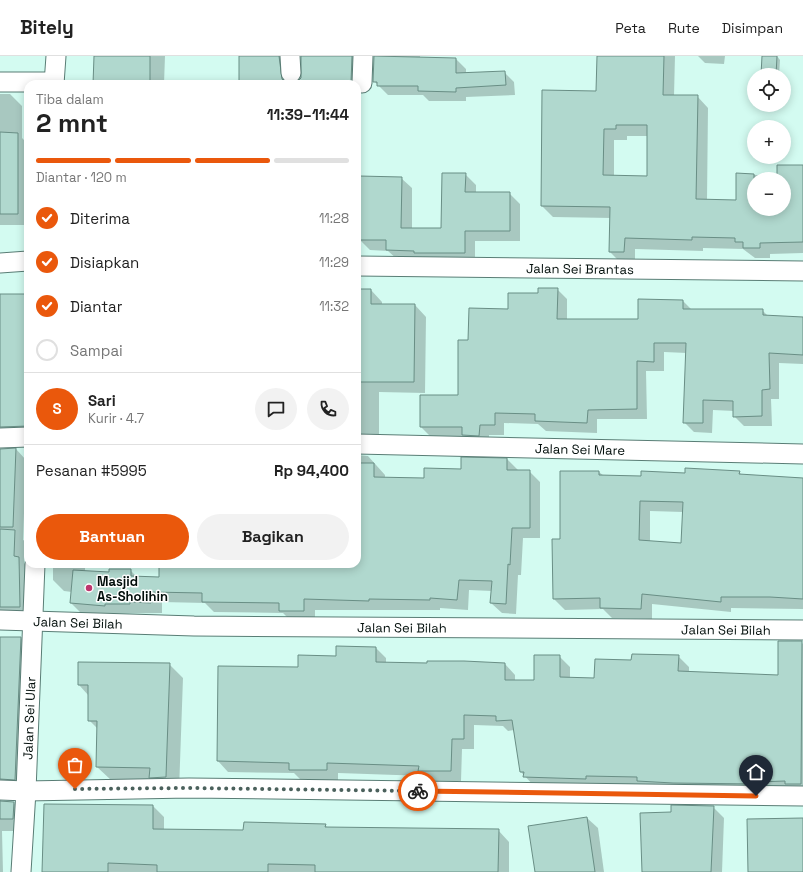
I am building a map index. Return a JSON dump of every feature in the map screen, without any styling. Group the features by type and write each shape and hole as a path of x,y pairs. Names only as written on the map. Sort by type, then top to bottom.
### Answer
{"street":[{"path":"54,80 56,56"},
{"path":"362,83 363,56"},
{"path":"0,82 24,82"},
{"path":"0,263 24,262"},
{"name":"Jalan Sei Brantas","path":"361,266 803,271"},
{"path":"0,438 24,437"},
{"name":"Jalan Sei Mare","path":"361,444 803,454"},
{"name":"Jalan Sei Ular","path":"21,872 26,791 35,568"},
{"name":"Jalan Sei Bilah","path":"0,620 194,626 803,630"},
{"path":"0,790 26,791 189,788 803,796"}],"building":[{"path":"94,56 150,56 150,80 93,80"},
{"path":"239,56 279,56 283,80 239,80"},
{"path":"301,56 352,56 351,80 299,80 301,78"},
{"path":"374,56 456,58 456,73 505,71 506,85 456,88 456,92 418,91 418,86 377,86 377,82 373,82"},
{"path":"597,56 664,56 663,95 698,95 696,199 736,200 736,173 747,174 747,216 791,216 791,172 777,172 777,165 803,165 803,242 760,243 760,248 743,248 743,242 735,242 735,238 692,237 692,240 625,238 624,252 609,252 610,207 541,206 542,90 596,91","holes":["616,125 647,125 647,176 603,175 604,129 616,129"]},
{"path":"762,56 777,56 776,68 761,68"},
{"path":"0,132 18,133 18,214 0,214"},
{"path":"442,173 466,173 465,192 510,192 510,231 465,231 465,253 414,253 414,251 386,250 386,240 361,240 361,176 402,177 401,228 441,228"},
{"path":"538,288 558,288 557,319 638,319 638,299 683,300 683,309 763,309 763,315 803,317 803,355 769,353 770,389 762,390 762,416 733,417 733,401 703,400 703,423 683,423 686,343 654,343 654,362 637,361 637,409 588,410 587,423 535,421 535,414 495,413 495,425 480,425 479,436 462,435 462,427 420,427 420,395 458,395 458,340 468,340 469,308 508,309 508,293 538,293"},
{"path":"361,289 371,289 371,304 415,304 414,382 361,382"},
{"path":"0,294 24,294 24,426 0,427"},
{"path":"16,448 13,527 0,527 0,449"},
{"path":"461,457 507,458 507,470 530,470 530,528 512,528 506,604 490,603 492,581 459,580 457,600 430,598 430,600 369,599 369,601 304,599 304,611 279,611 279,603 202,602 202,593 151,592 151,603 130,602 130,604 105,604 105,606 70,603 73,570 109,572 109,569 131,569 131,576 159,577 159,568 361,568 361,463 374,463 374,477 424,478 424,468 461,469"},
{"path":"685,468 740,471 739,474 803,478 803,599 721,597 721,602 642,594 641,609 600,608 600,598 553,599 552,539 560,539 560,471 599,471 599,475 641,476 641,471 685,473","holes":["640,501 683,502 681,543 639,540"]},
{"path":"0,529 15,530 14,556 19,557 20,607 0,607"},
{"path":"0,637 21,637 15,780 0,779"},
{"path":"778,641 802,641 801,784 785,784 785,781 757,782 757,784 673,783 637,781 637,777 586,776 586,779 523,777 524,772 520,772 512,720 496,721 496,716 464,715 464,739 452,739 451,771 418,771 419,766 327,763 327,770 289,770 289,763 217,761 218,666 298,667 298,655 336,656 336,646 376,647 376,662 427,663 427,661 464,661 505,663 505,680 534,680 534,655 560,655 560,677 594,678 595,659 631,660 632,654 679,655 678,671 778,675"},
{"path":"78,662 170,663 166,777 149,778 150,768 96,767 97,721 88,721 88,685 78,685"},
{"path":"0,801 14,802 13,819 0,819"},
{"path":"44,804 153,805 153,829 243,830 244,822 326,824 325,827 499,829 498,872 315,872 315,865 268,864 268,872 157,872 157,865 108,863 108,872 42,872"},
{"path":"671,805 714,806 711,872 642,872 640,813 671,812"},
{"path":"587,817 595,872 535,872 528,826"},
{"path":"803,818 803,872 748,872 747,819"}],"way so far":[{"path":"75,789 189,788 418,791"}],"place":[{"name":"Masjid As-Sholihin","path":"89,588"}],"route":[{"path":"418,791 756,796"}]}
